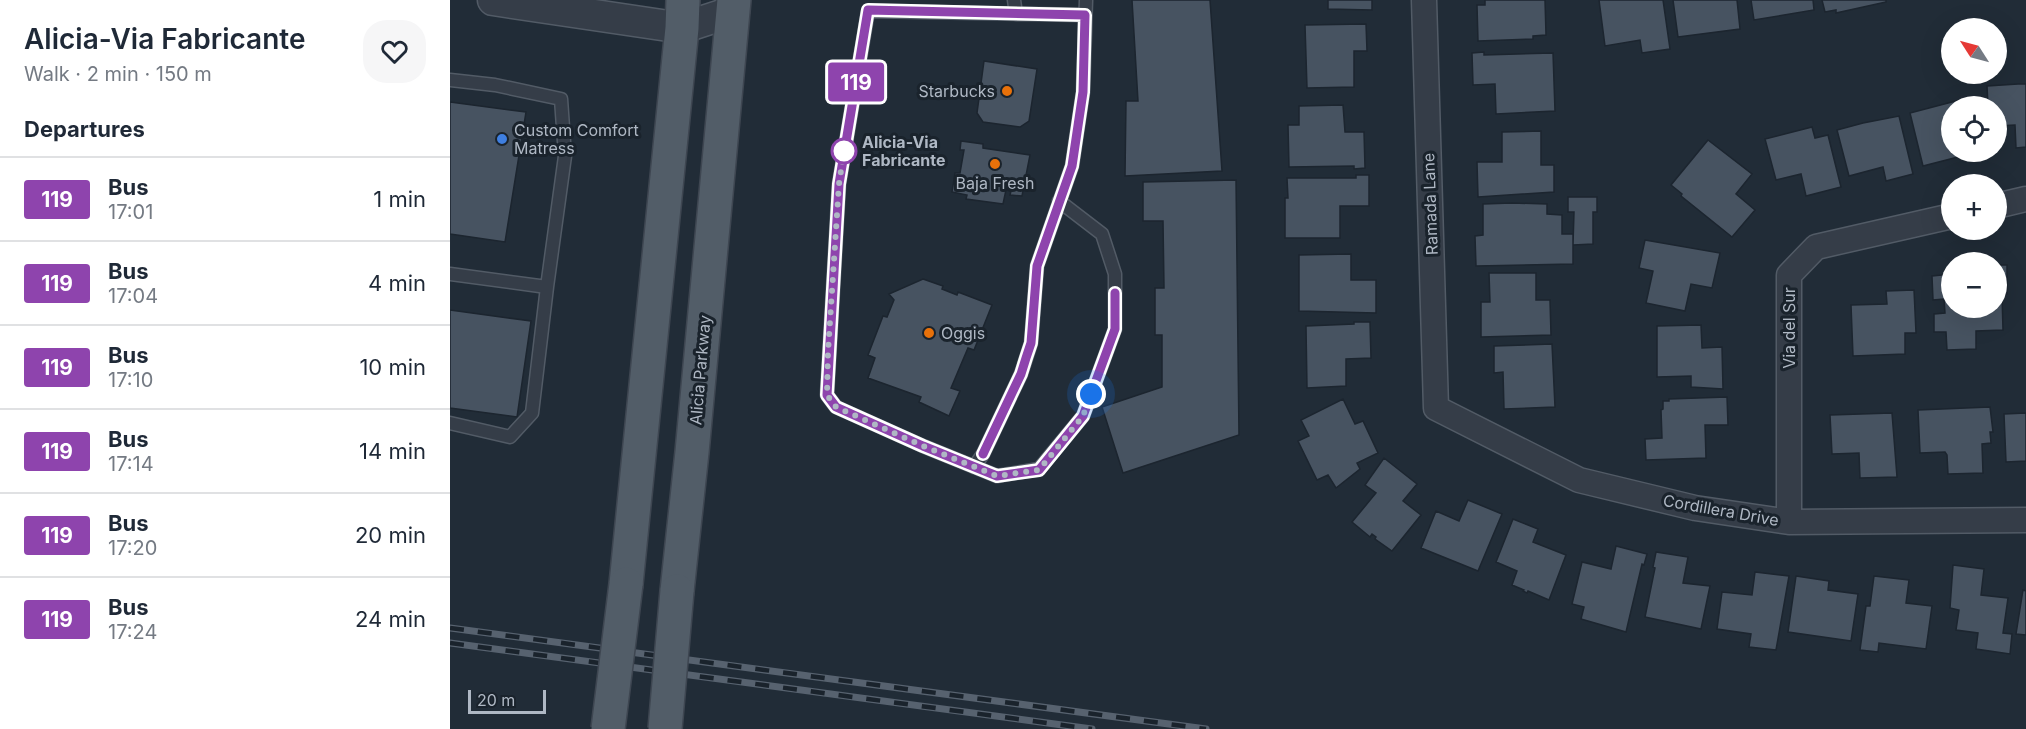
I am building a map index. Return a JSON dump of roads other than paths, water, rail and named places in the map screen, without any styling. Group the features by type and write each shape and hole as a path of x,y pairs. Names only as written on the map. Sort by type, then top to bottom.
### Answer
{"main road":[{"name":"Alicia Parkway","path":"665,729 734,6"},
{"path":"608,729 627,584 682,14"}],"street":[{"path":"493,0 682,14"},
{"name":"Ramada Lane","path":"1424,0 1436,408"},
{"name":"Alicia Parkway","path":"682,14 734,6"},
{"path":"2007,204 2026,200"},
{"name":"Via del Sur","path":"1790,522 1789,274 1816,247 1941,219"},
{"name":"Cordillera Drive","path":"1436,408 1579,480 1695,508 1790,522 2026,520"}],"lane":[{"path":"1014,0 1016,14"},
{"path":"974,467 983,454 1021,374 1031,343 1037,266 1072,166 1081,103 1086,0"},
{"path":"1059,201 1102,234 1115,274 1115,329 1083,416 1039,470 997,476 836,407 827,395 839,184 868,10 1085,15"},
{"path":"450,80 561,99 565,156 532,413 510,437 450,423"},
{"path":"450,274 547,287"}],"railway":[{"path":"450,628 1206,729"},
{"path":"450,643 1092,729"}],"place":[{"name":"Starbucks","path":"1007,91"},
{"name":"Custom Comfort Matress","path":"502,139"},
{"name":"Alicia-Via Fabricante","path":"844,151"},
{"name":"Baja Fresh","path":"995,164"},
{"name":"Oggis","path":"929,333"}]}
